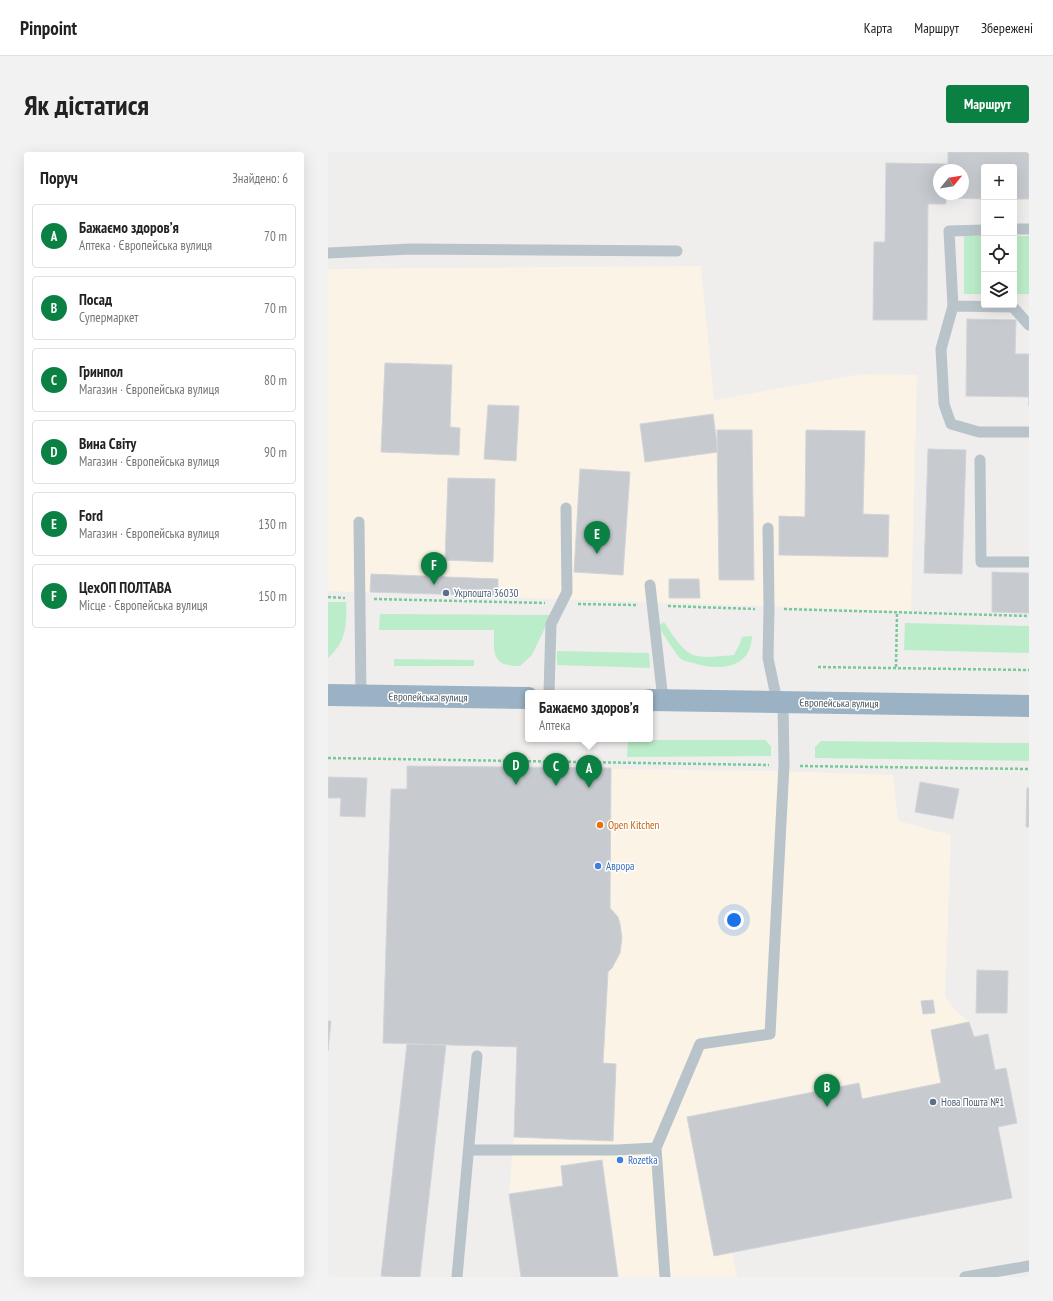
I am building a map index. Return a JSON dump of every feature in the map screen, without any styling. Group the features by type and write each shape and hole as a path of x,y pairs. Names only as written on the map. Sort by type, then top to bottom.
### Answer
{"highway":[{"name":"Європейська вулиця","path":"328,695 525,698"},
{"name":"Європейська вулиця","path":"656,700 1029,706"}],"lane":[{"path":"1017,229 1029,229"},
{"path":"981,230 949,231 953,306 941,349 944,404 951,424 979,432 1029,432"},
{"path":"328,252 411,249 677,251"},
{"path":"953,306 1013,307 1029,325"},
{"path":"980,460 980,562 1029,562"},
{"path":"549,690 551,624 567,592 566,508"},
{"path":"359,522 361,696"},
{"path":"665,1277 656,1148 700,1044 770,1034 782,816 782,765 780,702 768,658 768,528"},
{"path":"650,585 656,700"},
{"path":"456,1277 477,1056"},
{"path":"468,1150 617,1150 656,1148"},
{"path":"966,1277 1029,1266"}],"path":[{"path":"328,597 1029,616"},
{"path":"896,667 898,612"},
{"path":"818,667 1029,670"},
{"path":"328,758 1029,769"}],"shaded area":[{"path":"701,266 714,400 861,374 917,375 911,611 328,591 328,269"},
{"path":"407,766 771,771 893,775 898,821 951,835 945,997 957,1012 969,1022 974,1037 988,1034 995,1070 1006,1068 1017,1123 998,1127 1012,1198 732,1252 737,1277 521,1277 509,1194 514,1137 517,1048 383,1043 391,789 407,789"}],"green space":[{"path":"964,236 981,236 981,294 964,294"},
{"path":"1017,236 1029,236 1029,294 1017,294"},
{"path":"328,602 346,602 346,610 342,639 339,646 328,658"},
{"path":"380,614 551,615 532,655 520,666 504,664 496,657 494,630 379,630"},
{"path":"664,622 679,644 692,654 708,657 734,655 742,637 752,636 750,647 746,655 740,661 733,665 724,667 706,666 686,661 679,657 658,626"},
{"path":"905,623 1029,626 1029,653 904,650"},
{"path":"557,651 649,653 650,668 557,665"},
{"path":"394,659 474,660 474,666 394,666"},
{"path":"653,740 765,740 771,746 771,756 627,757 628,742 653,742"},
{"path":"821,741 1029,743 1029,761 815,758 815,747"}],"building":[{"path":"948,152 1029,152 1029,199 1017,199 1017,164 981,164 981,199 969,199 969,164 948,164"},
{"path":"886,163 948,164 933,164 933,200 946,200 946,204 928,204 927,320 873,320 874,242 885,242"},
{"path":"967,319 1016,320 1015,354 1029,354 1029,397 966,396"},
{"path":"385,363 452,365 450,427 460,428 459,455 381,452"},
{"path":"488,405 519,406 516,461 484,459"},
{"path":"713,414 718,452 645,462 640,424"},
{"path":"717,430 752,430 754,580 719,580"},
{"path":"806,430 865,431 863,514 889,515 888,557 779,555 779,516 805,517"},
{"path":"928,449 966,450 962,574 924,573"},
{"path":"580,469 630,472 623,575 574,572"},
{"path":"448,478 495,479 493,562 445,560"},
{"path":"992,572 1029,573 1029,613 992,612"},
{"path":"371,574 498,579 498,596 370,592"},
{"path":"669,579 699,579 700,598 669,598"},
{"path":"407,766 611,768 610,908 618,917 622,938 620,953 612,968 608,972 603,1063 616,1064 613,1141 514,1137 517,1047 383,1043 391,789 407,789"},
{"path":"328,777 367,778 365,817 340,816 341,798 328,798"},
{"path":"920,782 959,789 953,819 915,812"},
{"path":"1027,788 1029,788 1029,827 1026,827"},
{"path":"977,970 1008,971 1007,1013 976,1013"},
{"path":"933,1000 935,1013 923,1014 921,1001"},
{"path":"328,1021 331,1021 328,1051"},
{"path":"969,1022 974,1037 988,1034 995,1070 1006,1068 1017,1123 998,1127 1012,1198 714,1256 687,1117 859,1083 862,1099 941,1083 931,1030"},
{"path":"407,1044 446,1045 420,1277 381,1276"},
{"path":"602,1160 618,1277 521,1277 509,1194 563,1186 561,1166"}],"place":[{"name":"Ford","path":"597,554"},
{"name":"ЦехОП ПОЛТАВА","path":"434,585"},
{"name":"Укрпошта 36030","path":"446,593"},
{"name":"Вина Світу","path":"516,785"},
{"name":"Гринпол","path":"556,786"},
{"name":"Бажаємо здоровʼя","path":"589,788"},
{"name":"Open Kitchen","path":"600,825"},
{"name":"Аврора","path":"598,866"},
{"name":"Нова Пошта №1","path":"933,1102"},
{"name":"Посад","path":"827,1107"},
{"name":"Rozetka","path":"620,1160"}]}
